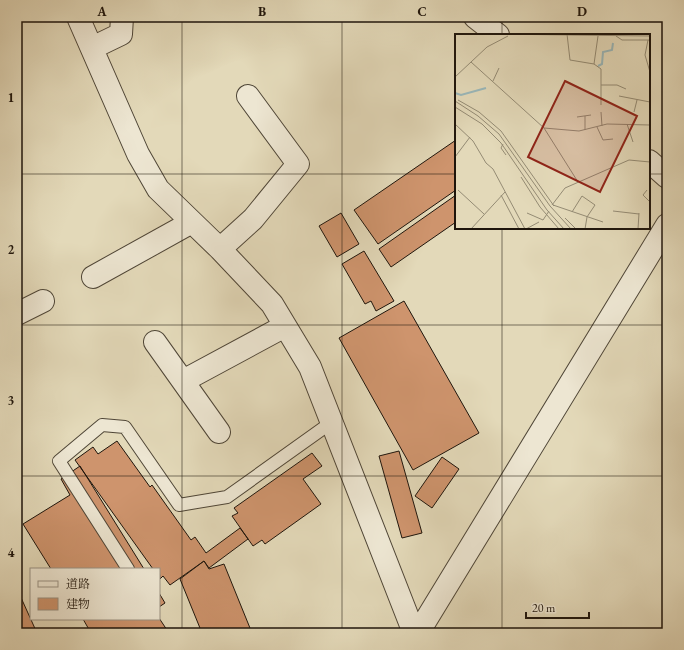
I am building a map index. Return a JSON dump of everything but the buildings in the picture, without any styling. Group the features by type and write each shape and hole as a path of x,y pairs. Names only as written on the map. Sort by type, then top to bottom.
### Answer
{"street":[{"path":"78,17 138,154 158,189 220,249 272,304 310,367 414,633"},
{"path":"92,48 122,34 122,17"},
{"path":"475,17 497,34"},
{"path":"220,249 253,219 298,164 248,96"},
{"path":"650,162 667,177"},
{"path":"93,278 192,222"},
{"path":"418,633 667,225"},
{"path":"17,314 43,301"},
{"path":"183,381 285,326"},
{"path":"155,342 219,432"}],"lane":[{"path":"127,568 59,460 102,425 125,426 179,505 227,497 332,422"}]}
